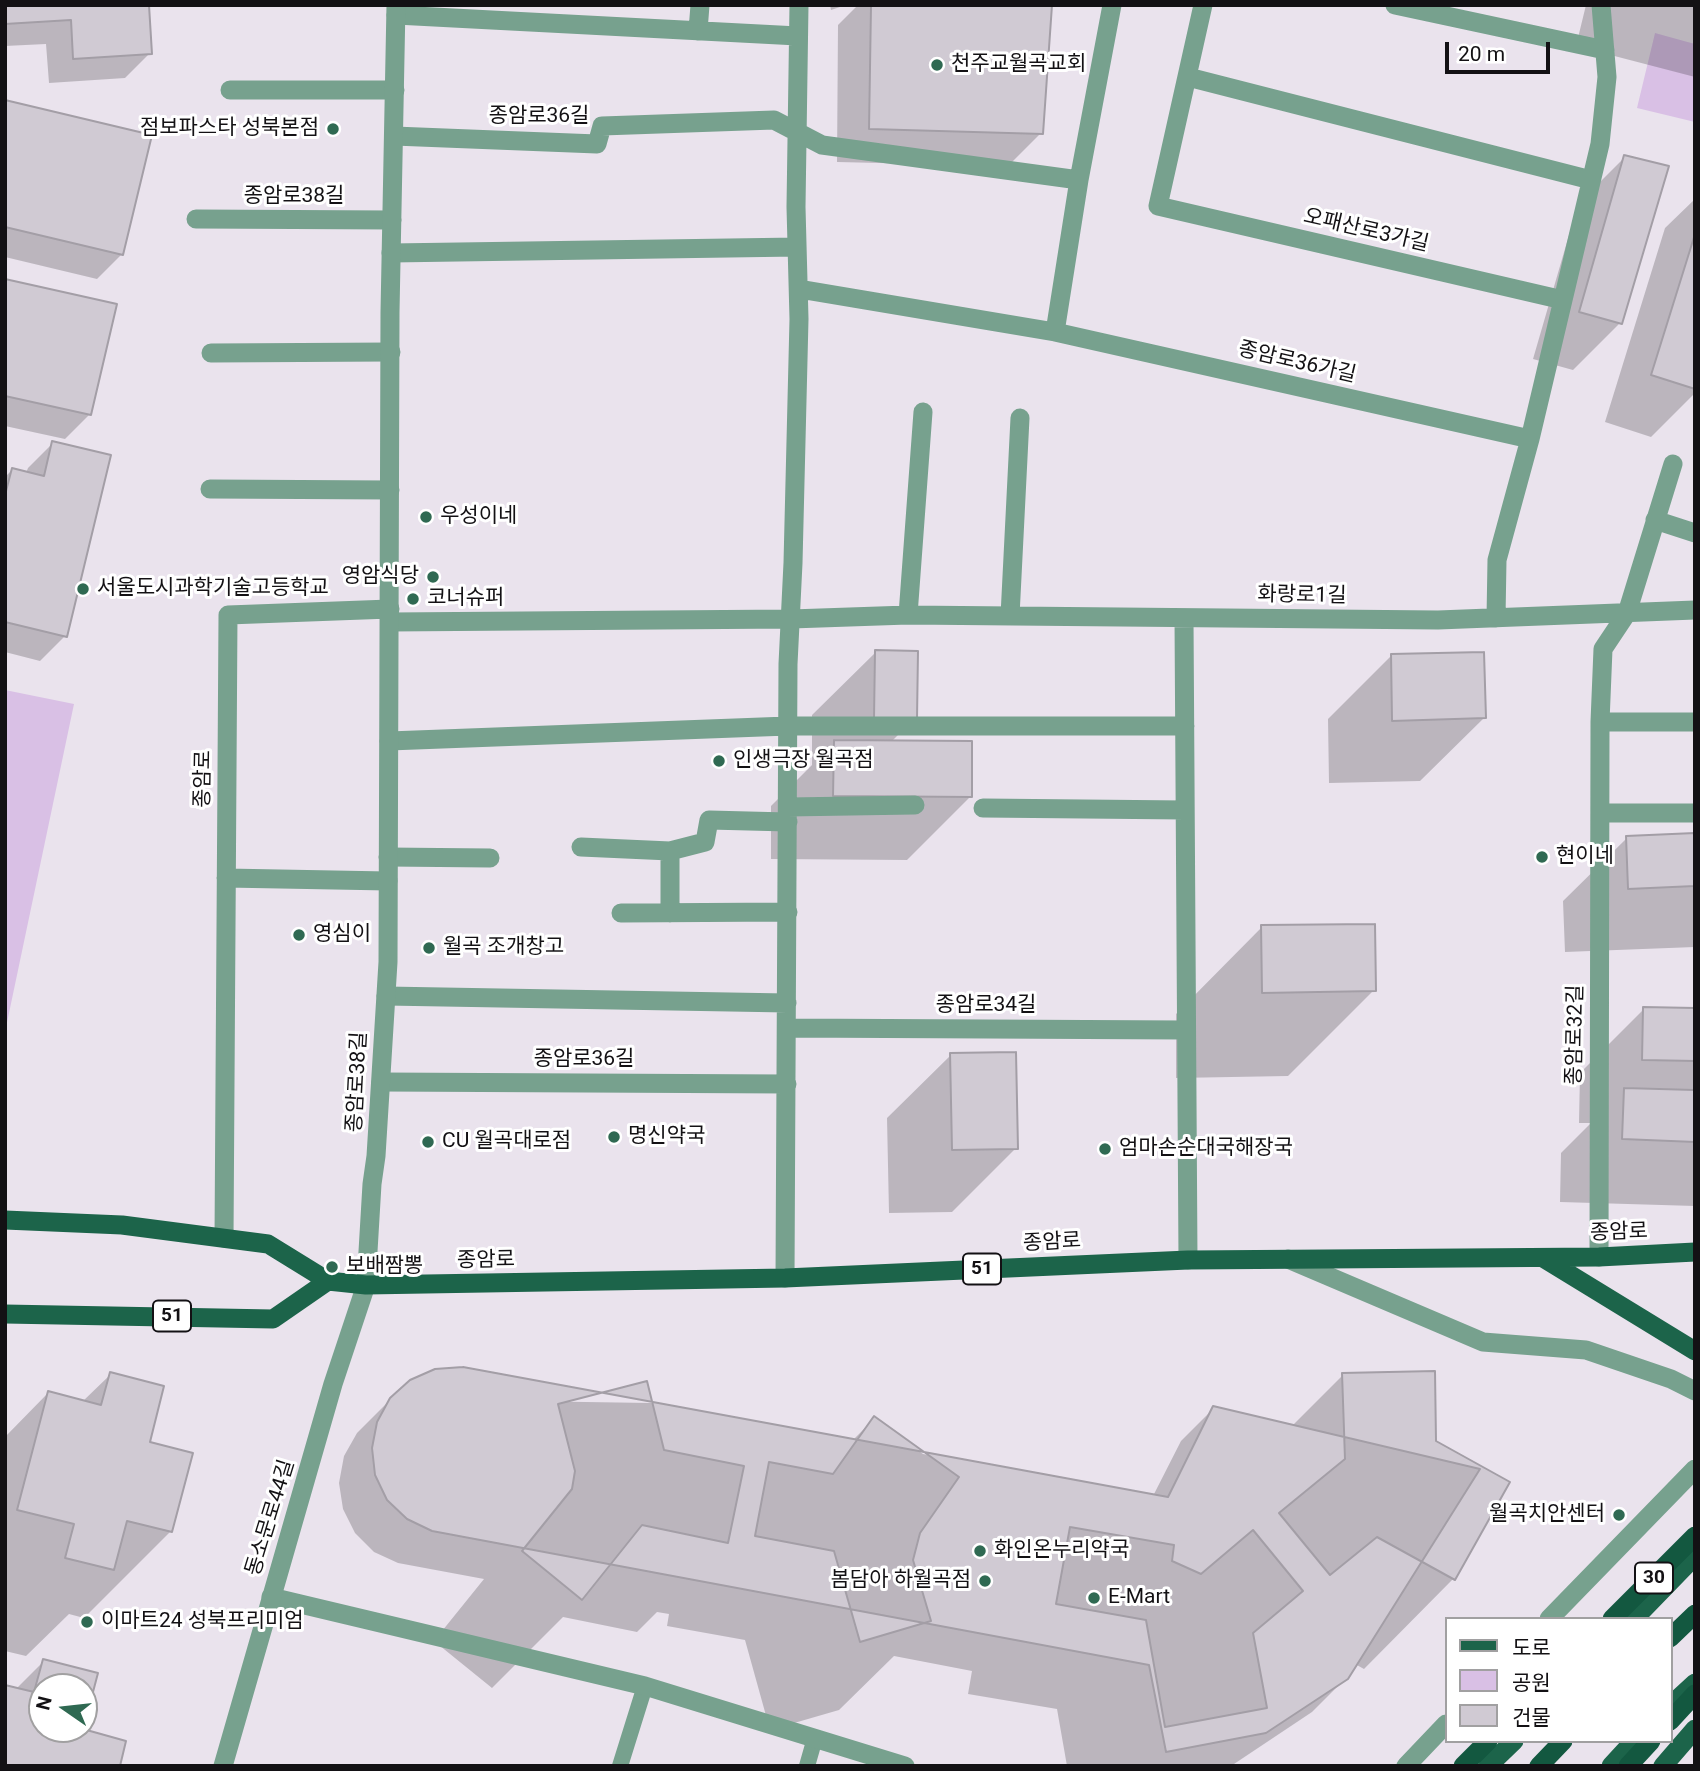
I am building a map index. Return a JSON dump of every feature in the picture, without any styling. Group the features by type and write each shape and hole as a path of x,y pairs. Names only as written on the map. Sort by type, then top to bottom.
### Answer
{"highway":[{"name":"30","path":"1614,1617 1695,1536"},
{"name":"30","path":"1672,1636 1695,1614"},
{"path":"1672,1718 1695,1694"},
{"path":"1464,1766 1486,1743"},
{"path":"1539,1766 1561,1743"},
{"path":"1628,1766 1649,1743"}],"main road":[{"name":"종암로","path":"5,1220 122,1225 268,1244 327,1281 366,1285 785,1278 1188,1260 1542,1258 1695,1252"},
{"path":"1542,1258 1695,1351"},
{"name":"51","path":"5,1314 272,1319 327,1281"},
{"path":"1636,1617 1688,1562 1695,1529"},
{"path":"1672,1704 1695,1683"},
{"path":"1663,1766 1695,1729"},
{"path":"1488,1766 1512,1743"},
{"path":"1611,1766 1632,1743"}],"street":[{"path":"698,31 700,5"},
{"path":"785,1278 788,726 799,289 799,5"},
{"path":"1055,332 1079,180 1112,5"},
{"path":"1203,5 1188,77 1591,180"},
{"path":"1395,5 1605,50"},
{"path":"1496,618 1497,561 1530,439 1602,125 1607,77 1601,5"},
{"path":"396,10 519,13 698,31 798,36"},
{"name":"종암로38길","path":"366,1285 386,996 391,253 396,10"},
{"name":"오패산로3가길","path":"1188,77 1158,206 1563,300"},
{"path":"230,90 394,90"},
{"name":"종암로36길","path":"394,136 597,144 602,127 774,120 822,145 1079,180"},
{"name":"종암로38길","path":"197,219 392,220"},
{"path":"391,253 797,247"},
{"name":"종암로36가길","path":"799,289 1055,332 1530,439"},
{"path":"211,353 391,352"},
{"path":"908,615 923,412"},
{"path":"1010,616 1020,418"},
{"name":"종암로32길","path":"1599,1257 1600,722 1603,649 1627,613 1673,464"},
{"path":"209,489 390,490"},
{"path":"1655,520 1695,533"},
{"name":"화랑로1길","path":"790,618 908,615 1438,620 1695,610"},
{"name":"종암로","path":"224,1238 228,615 390,616"},
{"path":"390,616 790,618"},
{"path":"1184,618 1188,1260"},
{"path":"1600,722 1695,722"},
{"path":"389,741 788,726 1185,726"},
{"path":"581,847 670,851 705,842 709,820 915,805"},
{"path":"983,808 1185,810"},
{"path":"1601,813 1695,813"},
{"path":"670,851 670,913"},
{"path":"388,857 490,858"},
{"path":"226,878 388,881"},
{"path":"621,913 788,912"},
{"path":"386,996 787,1003"},
{"name":"종암로34길","path":"787,1028 1185,1030"},
{"name":"종암로36길","path":"381,1082 787,1084"},
{"path":"1288,1259 1483,1342 1586,1350 1671,1379 1695,1391"},
{"name":"동소문로44길","path":"223,1766 333,1384 366,1285"},
{"path":"1551,1617 1695,1469"},
{"path":"271,1597 645,1686 905,1766"},
{"path":"1406,1766 1444,1726"}],"lane":[{"path":"620,1766 645,1686"},
{"path":"807,1766 815,1738"}],"green space":[{"path":"1655,33 1695,44 1695,122 1637,108"},
{"path":"5,690 74,704 5,1032"}],"building":[{"path":"5,5 149,5 152,54 73,59 71,20 5,24"},
{"name":"천주교월곡교회","path":"871,5 1052,5 1043,134 869,129"},
{"path":"5,100 152,135 123,255 5,227"},
{"path":"1624,155 1669,166 1622,324 1579,312"},
{"path":"1695,234 1695,389 1651,375"},
{"path":"5,279 117,304 91,415 5,396"},
{"path":"52,441 111,455 67,637 5,622 5,495 12,468 44,476"},
{"path":"875,650 918,651 917,719 874,718"},
{"path":"1484,652 1486,718 1392,721 1391,654"},
{"path":"834,740 972,741 972,797 833,796"},
{"path":"1695,833 1695,886 1628,889 1626,836"},
{"path":"1375,924 1376,991 1262,993 1261,925"},
{"path":"1643,1007 1695,1008 1695,1061 1642,1060"},
{"path":"1016,1052 1018,1149 952,1150 950,1053"},
{"path":"1624,1088 1695,1090 1695,1142 1622,1139"},
{"name":"E-Mart","path":"463,1367 1168,1497 1213,1406 1480,1469 1348,1679 1266,1733 1166,1752 1149,1665 432,1531 407,1519 387,1500 375,1475 372,1448 377,1422 390,1398 410,1380 435,1369"},
{"path":"1435,1371 1436,1441 1510,1482 1455,1580 1377,1537 1330,1575 1279,1513 1345,1459 1342,1373"},
{"path":"110,1372 164,1386 150,1442 193,1453 172,1532 127,1521 114,1570 65,1558 74,1524 17,1510 48,1391 101,1405"},
{"path":"647,1381 664,1450 744,1466 728,1543 642,1525 582,1600 522,1551 572,1489 575,1471 558,1404"},
{"path":"874,1416 959,1477 920,1533 913,1560 931,1621 860,1642 834,1551 755,1536 769,1462 833,1474"},
{"path":"1070,1527 1174,1545 1172,1561 1201,1574 1253,1530 1303,1591 1253,1633 1267,1708 1165,1727 1146,1620 1056,1604"},
{"path":"43,1659 98,1673 39,1673"},
{"path":"5,1685 28,1691 28,1743 98,1743 98,1733 126,1741 120,1766 5,1766"}],"place":[{"name":"천주교월곡교회","path":"937,65"},
{"name":"점보파스타 성북본점","path":"333,129"},
{"name":"우성이네","path":"426,517"},
{"name":"영암식당","path":"433,577"},
{"name":"서울도시과학기술고등학교","path":"83,589"},
{"name":"코너슈퍼","path":"413,599"},
{"name":"인생극장 월곡점","path":"719,761"},
{"name":"현이네","path":"1542,857"},
{"name":"영심이","path":"299,935"},
{"name":"월곡 조개창고","path":"429,948"},
{"name":"명신약국","path":"614,1137"},
{"name":"CU 월곡대로점","path":"428,1142"},
{"name":"엄마손순대국해장국","path":"1105,1149"},
{"name":"보배짬뽕","path":"332,1267"},
{"name":"월곡치안센터","path":"1619,1515"},
{"name":"화인온누리약국","path":"980,1551"},
{"name":"봄담아 하월곡점","path":"985,1581"},
{"name":"E-Mart","path":"1094,1598"},
{"name":"이마트24 성북프리미엄","path":"87,1622"}]}
